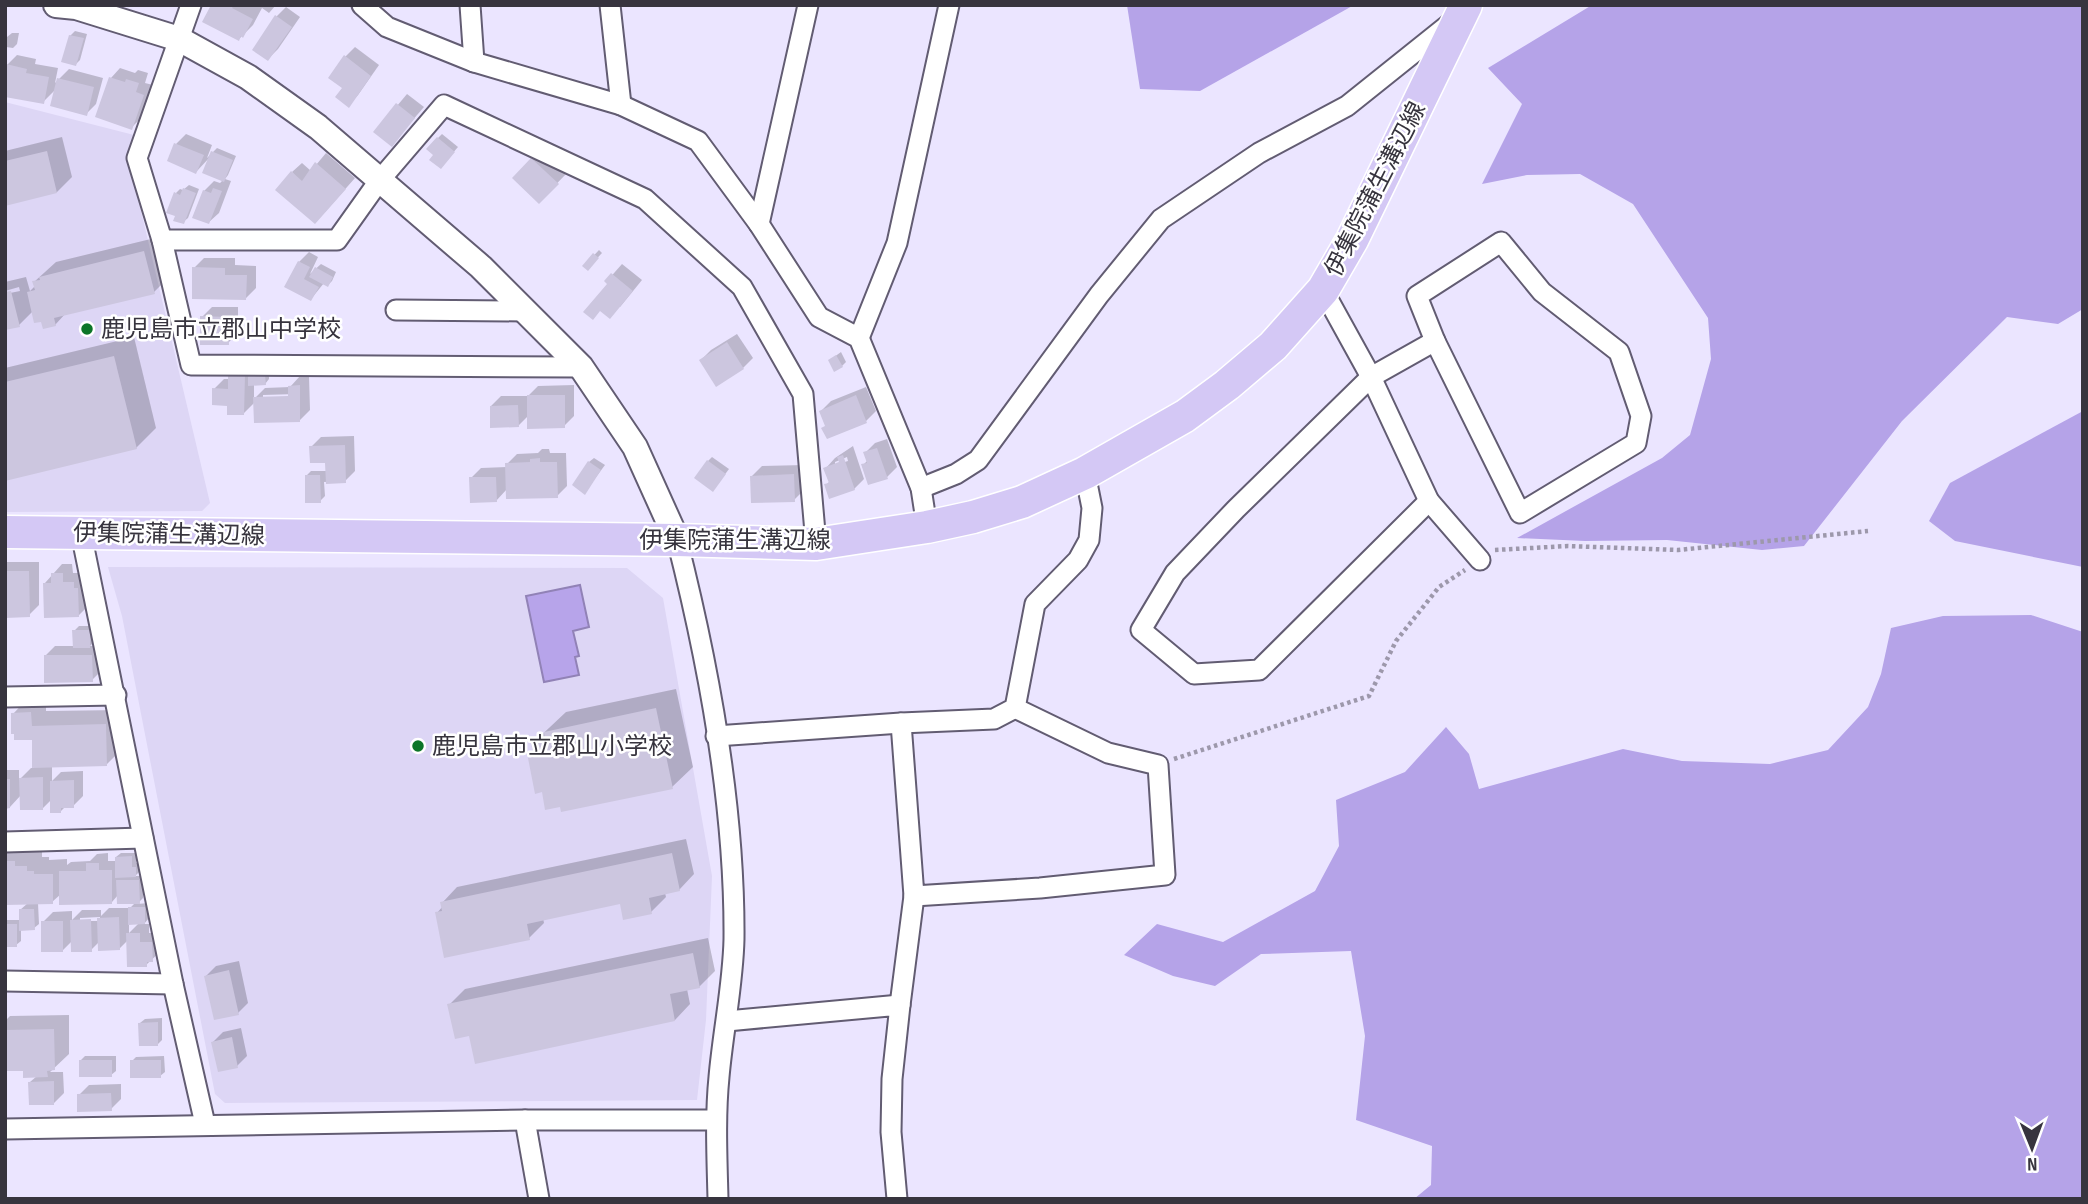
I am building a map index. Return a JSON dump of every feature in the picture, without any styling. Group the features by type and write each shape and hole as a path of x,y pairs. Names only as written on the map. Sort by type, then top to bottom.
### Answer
{"main road":[{"name":"伊集院蒲生溝辺線","path":"5,532 816,544 927,527 1022,502 1085,473 1185,416 1273,346 1323,290 1378,190 1463,10"}],"street":[{"path":"56,5 76,7 179,39 248,77 317,127 481,267 581,367 635,447 677,540 695,612 728,819 734,942 716,1120 718,1199"},
{"path":"191,5 137,158 162,240 191,365 581,367"},
{"path":"362,5 387,27 474,62 621,105 698,141 759,224 819,317 859,338 921,488 927,527"},
{"path":"470,5 474,62"},
{"path":"610,5 621,105"},
{"path":"759,224 808,5"},
{"path":"859,338 897,243 949,5"},
{"path":"921,488 956,474 978,460 1099,295 1161,219 1259,153 1347,106 1463,10"},
{"path":"162,240 337,240 379,181 444,105 645,199 742,287 803,394 816,544"},
{"path":"1501,242 1542,292 1619,352 1641,416 1636,443 1520,513 1435,341 1418,296 1501,242"},
{"path":"1323,290 1371,377 1429,500 1480,560"},
{"path":"396,310 525,311"},
{"path":"1429,500 1259,670 1194,674 1141,631 1175,573 1236,509 1371,377 1435,341"},
{"path":"1015,708 1034,604 1078,560 1088,540 1092,508 1085,473"},
{"path":"81,533 173,984 205,1124"},
{"path":"5,697 116,695"},
{"path":"716,736 994,719 1015,708"},
{"path":"914,896 1040,888 1165,875 1158,765 1108,753 1015,708"},
{"path":"897,1199 891,1132 892,1079 914,896 901,723"},
{"path":"5,842 143,838"},
{"path":"5,981 173,984"},
{"path":"727,1021 900,1005"},
{"path":"5,1129 525,1119 716,1120"},
{"path":"525,1119 539,1199"}],"path":[{"path":"1158,765 1369,696 1396,641 1439,587 1493,550 1568,546 1678,550 1868,531"}],"shaded area":[{"path":"1127,5 1354,5 1200,91 1140,89"},
{"path":"1592,5 2083,5 2083,309 2058,324 2007,317 1902,421 1804,546 1762,550 1667,540 1517,538 1662,458 1690,435 1711,359 1708,318 1633,204 1580,174 1527,175 1482,184 1522,104 1488,68"},
{"name":"鹿児島市立郡山中学校","path":"5,102 134,135 128,156 210,503 202,511 5,512"},
{"path":"2083,411 2083,567 1955,541 1929,521 1950,483"},
{"name":"鹿児島市立郡山小学校","path":"108,567 627,568 663,598 712,876 706,1020 697,1100 225,1103 215,1094 122,616"},
{"path":"580,585 589,627 573,631 579,656 575,657 579,675 544,682 526,596"},
{"path":"2031,615 2083,632 2083,1199 1414,1199 1431,1185 1432,1146 1356,1120 1365,1036 1351,951 1261,954 1215,986 1173,976 1124,955 1157,924 1223,942 1315,891 1339,846 1336,800 1405,772 1446,727 1469,754 1479,789 1623,749 1682,761 1770,764 1828,750 1868,707 1881,674 1891,628 1943,616"}],"building":[{"path":"211,5 234,5 232,8 253,19 243,38 241,36 239,41 202,22"},
{"path":"275,15 292,27 268,61 252,50"},
{"path":"69,35 84,38 76,66 61,62"},
{"path":"344,55 371,76 349,108 335,97 342,88 328,78"},
{"path":"6,64 27,69 26,73 49,77 44,104 5,97"},
{"path":"109,77 139,83 136,92 144,95 132,130 95,117"},
{"path":"57,78 94,87 87,116 50,106"},
{"path":"396,103 415,118 392,147 373,132"},
{"path":"437,137 455,152 441,169 429,160 433,155 426,149"},
{"path":"174,143 204,155 196,174 167,161"},
{"path":"47,151 57,193 5,206 5,161"},
{"path":"211,151 233,160 224,182 202,173"},
{"path":"531,158 559,184 539,204 512,178"},
{"path":"315,162 346,189 315,224 275,190 291,171 302,181"},
{"path":"183,188 196,193 184,224 173,221 175,216 166,213 174,192 180,195"},
{"path":"213,188 222,191 209,224 192,218 203,190 211,193"},
{"path":"144,251 155,294 54,318 56,326 43,329 41,322 34,323 27,292 35,290 32,281"},
{"path":"593,253 599,258 588,271 582,266"},
{"path":"298,261 310,267 304,279 319,287 311,301 284,287"},
{"path":"192,267 225,268 225,275 247,275 246,300 192,299"},
{"path":"315,267 333,277 328,287 309,277"},
{"path":"611,273 633,291 610,319 600,311 593,320 583,312 607,284 604,281"},
{"path":"11,291 20,327 5,330 5,292"},
{"path":"200,316 228,317 229,345 200,345"},
{"path":"727,342 744,369 716,387 699,360"},
{"path":"836,355 843,367 834,372 828,360"},
{"path":"114,356 137,449 5,481 5,382"},
{"path":"228,374 245,375 244,415 227,415 227,406 212,405 212,388 228,389"},
{"path":"265,375 266,385 248,386 248,376"},
{"path":"300,385 300,422 254,423 253,397 288,396 288,386"},
{"path":"527,395 565,395 565,428 527,429"},
{"path":"856,395 867,423 827,439 821,428 825,426 819,411"},
{"path":"518,405 519,427 490,428 490,406"},
{"path":"345,445 346,483 326,484 325,463 310,463 309,446"},
{"path":"877,448 888,479 868,485 861,464 867,463 863,452"},
{"path":"843,455 855,490 829,499 824,484 829,483 823,468 839,462 837,457"},
{"path":"540,458 540,462 557,462 558,498 506,499 505,463 530,462 530,459"},
{"path":"707,460 726,474 713,492 694,478"},
{"path":"588,461 601,470 585,495 572,485"},
{"path":"794,474 795,502 751,503 750,476"},
{"path":"305,475 320,475 321,503 305,503"},
{"path":"469,477 496,477 497,502 470,503"},
{"path":"5,571 29,571 30,617 5,618"},
{"path":"51,573 63,573 63,582 74,582 74,588 78,588 79,617 44,618 43,583 51,583"},
{"path":"72,630 90,630 90,648 73,648"},
{"path":"44,655 92,655 93,682 44,683"},
{"path":"656,708 673,789 561,812 560,807 545,810 542,792 535,794 528,758 534,757 531,743 545,740 544,732"},
{"path":"31,712 32,726 106,724 107,766 32,768 32,740 14,740 14,734 11,734 11,713"},
{"path":"43,777 43,810 20,810 19,778"},
{"path":"5,779 10,779 10,808 5,809"},
{"path":"74,780 74,808 61,808 61,813 50,813 50,781"},
{"path":"672,853 680,891 649,898 652,914 623,920 620,904 527,924 530,940 444,958 435,912 442,911 440,902"},
{"path":"132,856 136,877 115,878 115,857"},
{"path":"5,861 15,861 15,866 27,866 27,871 34,871 34,874 53,874 53,904 5,905"},
{"path":"86,863 99,863 99,870 112,870 112,904 59,905 59,871 86,871"},
{"path":"116,880 139,880 140,904 117,904"},
{"path":"128,907 145,907 145,924 128,925"},
{"path":"19,909 34,909 35,930 19,931"},
{"path":"119,917 120,950 98,951 97,918"},
{"path":"91,919 92,952 71,952 70,920"},
{"path":"41,921 63,921 63,952 41,952"},
{"path":"5,924 17,924 17,947 5,947"},
{"path":"126,933 140,933 140,942 152,942 153,962 147,962 147,967 127,967"},
{"path":"693,953 700,988 670,994 675,1021 475,1064 469,1036 455,1039 447,1004"},
{"path":"229,970 239,1015 214,1020 204,976"},
{"path":"158,1022 158,1046 139,1046 138,1023"},
{"path":"54,1029 55,1070 47,1071 48,1077 23,1078 23,1071 5,1071 5,1030"},
{"path":"232,1037 238,1068 218,1072 211,1042"},
{"path":"79,1060 112,1060 112,1077 79,1077"},
{"path":"130,1060 161,1060 161,1078 130,1078"},
{"path":"54,1081 54,1105 29,1105 28,1082"},
{"path":"111,1093 112,1111 77,1112 77,1094"}],"place":[{"name":"鹿児島市立郡山中学校","path":"87,329"},
{"name":"鹿児島市立郡山小学校","path":"418,746"}]}
